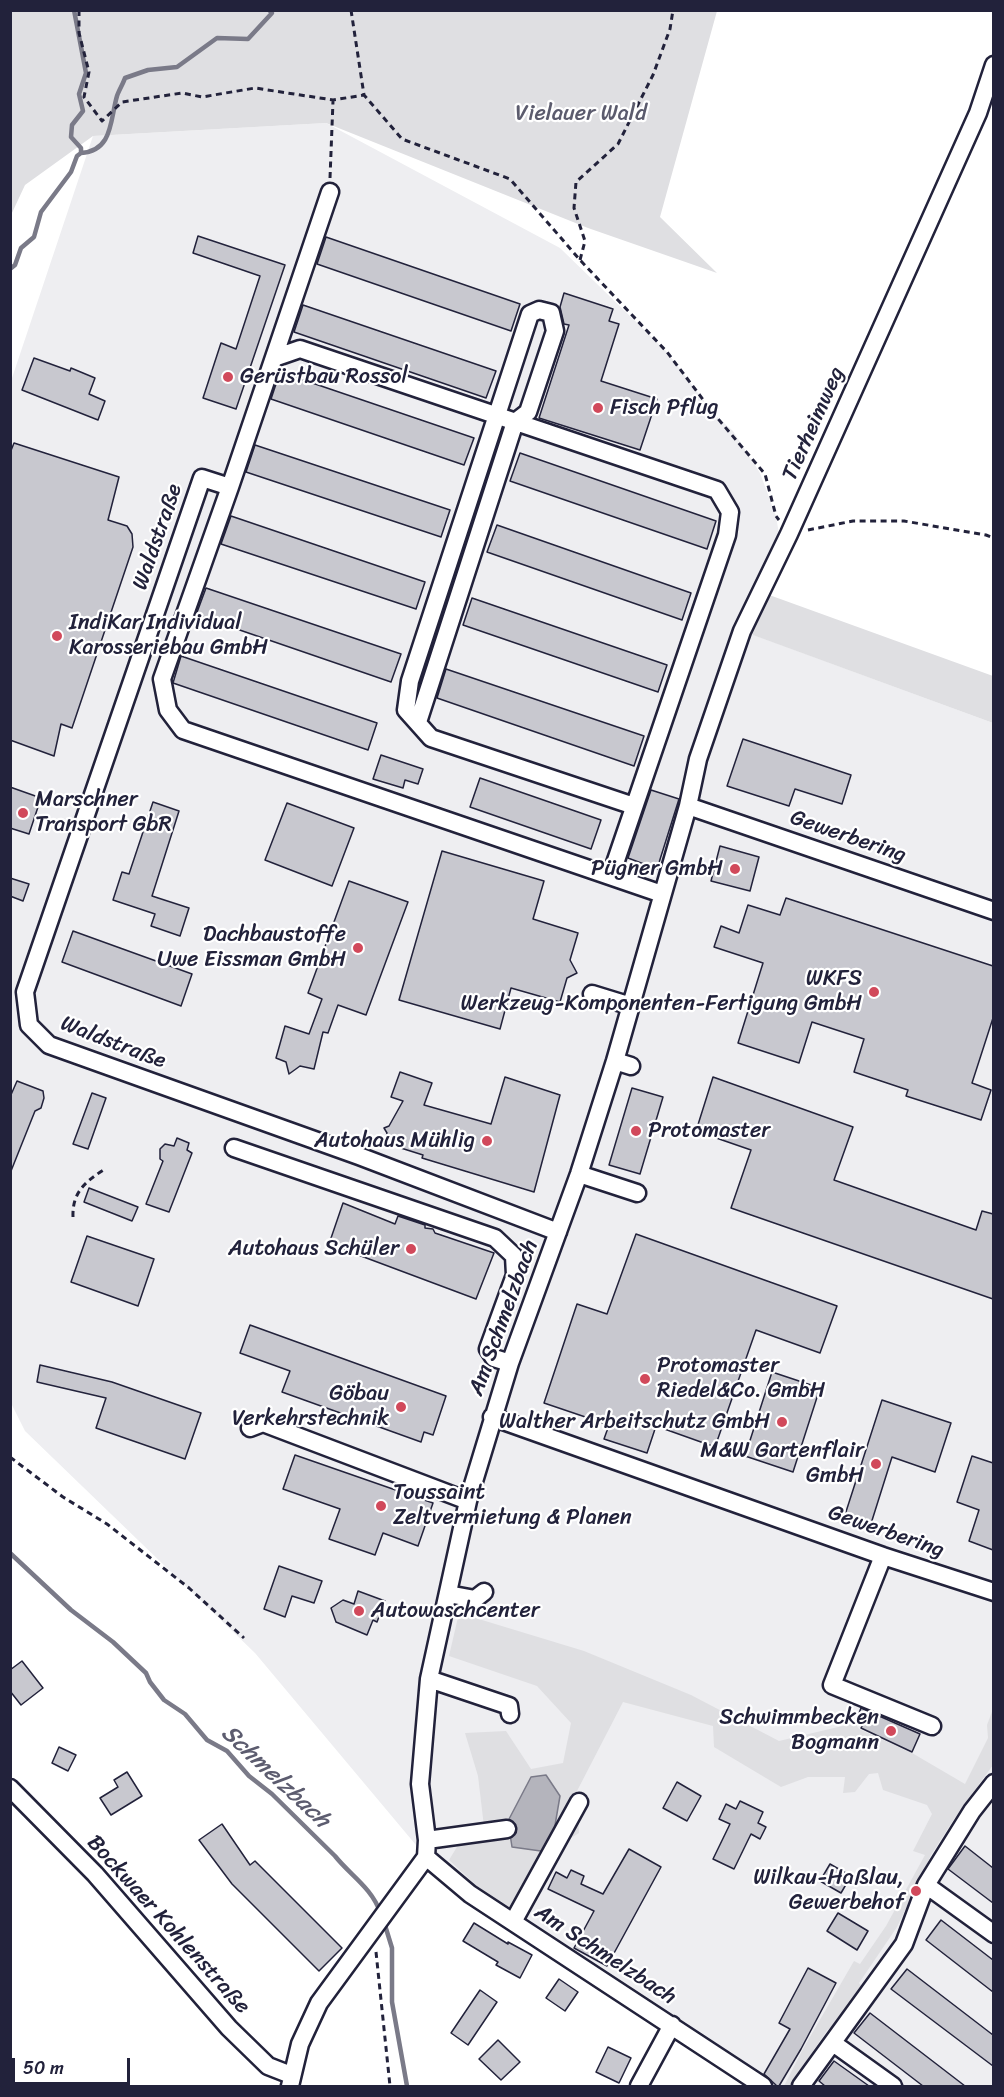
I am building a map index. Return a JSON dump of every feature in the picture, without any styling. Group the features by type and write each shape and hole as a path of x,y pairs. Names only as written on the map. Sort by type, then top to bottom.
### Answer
{"street":[{"name":"Tierheimweg","path":"688,806 698,759 735,651 978,113 993,65"},
{"path":"330,192 162,679 168,710 183,730 662,894"},
{"path":"418,723 515,422 528,412 555,331 551,313 539,310 530,314 411,681 406,710 431,738 634,806"},
{"path":"274,358 300,350 717,490 730,512 727,535 611,875"},
{"name":"Waldstraße","path":"230,487 202,478 25,992 29,1025 48,1045 349,1152 558,1232"},
{"name":"Am Schmelzbach","path":"688,806 631,1006 623,1063 579,1174 510,1363 468,1501 429,1679 420,1784 427,1848 470,1894 763,2086"},
{"name":"Gewerbering","path":"688,806 993,910"},
{"path":"592,994 631,1006"},
{"path":"234,1148 495,1238 514,1256 515,1275 488,1349 494,1358 510,1363"},
{"path":"579,1174 637,1193"},
{"name":"Gewerbering","path":"492,1416 883,1556 993,1592"},
{"path":"250,1428 262,1423 468,1501"},
{"path":"883,1556 832,1685 932,1726"},
{"path":"448,1594 476,1599 484,1592"},
{"path":"429,1679 509,1706 510,1714"},
{"path":"801,2086 904,1944 926,1886 972,1811 993,1783"},
{"name":"Bockwaer Kohlenstraße","path":"10,1788 95,1874 229,2028 268,2066 291,2081"},
{"path":"513,1922 579,1802"},
{"path":"291,2081 300,2044 318,2003 390,1908 427,1848 507,1829"},
{"path":"926,1886 993,1934"},
{"path":"639,2086 672,2025"},
{"path":"833,2043 893,2086"}],"path":[{"path":"79,10 79,33 89,72 84,97 102,121 122,102 182,93 202,97 255,88 333,100 364,94"},
{"path":"351,10 364,94 402,139 510,179 580,260 667,352 714,414 765,474 776,516 789,534 853,520 903,521 993,538"},
{"path":"580,260 585,241 574,208 576,182 618,144 654,75 670,29 673,10"},
{"path":"330,192 333,100"},
{"path":"73,1217 72,1205 84,1182 105,1169"},
{"path":"10,1457 63,1497 106,1524 189,1588 244,1638"},
{"path":"372,1932 377,1956 390,2086"}],"shaded area":[{"path":"326,123 560,248 667,352 714,414 733,431 760,473 776,516 779,534 761,592 743,631 993,723 993,2086 764,2086 426,1857 255,1653 25,1431 11,1403 11,381 93,136"},
{"path":"546,1775 560,1796 548,1852 512,1847 508,1821 531,1777"}],"green space":[{"name":"Vielauer Wald","path":"10,11 717,11 660,217 717,273 588,228 326,123 93,136 25,185 11,215"},
{"path":"761,592 993,676 993,723 742,631"},
{"path":"459,1613 584,1651 691,1695 779,1741 855,1723 859,1729 912,1753 965,1784 988,1738 987,1725 993,1709 993,1765 931,1855 897,1927 859,1983 864,1989 835,2028 828,2029 807,2060 807,2067 792,2086 784,2086 803,2049 854,1961 860,1964 886,1926 925,1855 913,1851 932,1814 927,1805 883,1790 878,1773 869,1774 855,1792 843,1793 845,1777 808,1777 781,1787 714,1747 713,1726 623,1702 577,1791 579,1833 548,1852 515,1914 477,1886 449,1860 460,1842 485,1835 478,1776 465,1733 506,1731 531,1769 563,1763 571,1723 537,1686 449,1656"}],"building":[{"path":"198,236 285,265 236,409 203,398 221,343 236,349 260,276 193,253"},
{"path":"326,237 520,304 511,331 317,264"},
{"name":"Fisch Pflug","path":"564,293 613,309 609,321 619,324 601,381 657,399 640,450 539,418 569,325 564,324 560,307"},
{"path":"303,305 496,371 486,398 294,332"},
{"path":"34,358 70,371 71,368 95,378 89,394 105,401 98,420 22,390"},
{"path":"280,372 474,438 464,465 271,399"},
{"name":"IndiKar Individual Karosseriebau GmbH","path":"14,443 119,477 108,520 127,526 132,534 133,547 72,728 61,724 54,756 10,740 10,453"},
{"path":"255,445 450,510 441,537 246,472"},
{"path":"520,453 716,521 707,549 510,481"},
{"path":"231,516 425,582 416,609 221,544"},
{"path":"497,525 691,593 682,620 487,552"},
{"path":"206,588 401,654 391,682 196,615"},
{"path":"472,598 667,665 658,692 463,625"},
{"path":"181,656 377,723 368,750 173,683"},
{"path":"446,669 644,736 634,766 437,698"},
{"path":"743,739 851,775 842,804 795,789 789,806 727,786"},
{"path":"381,755 423,769 418,784 405,780 403,788 373,779"},
{"path":"480,778 601,820 591,849 470,807"},
{"name":"Marschner Transport GbR","path":"10,787 41,798 29,834 10,828"},
{"path":"651,790 679,799 657,869 628,858"},
{"path":"153,802 179,811 152,896 189,908 180,936 151,926 155,914 113,900 122,872 129,874"},
{"path":"287,803 354,828 332,886 265,860"},
{"name":"Pügner GmbH","path":"720,846 759,857 750,891 711,881"},
{"path":"442,851 544,881 533,919 578,933 570,960 577,973 567,978 560,1002 511,988 500,1029 399,1000"},
{"path":"10,878 29,884 23,901 10,896"},
{"name":"Dachbaustoffe Uwe Eissman GmbH","path":"349,881 408,902 366,1015 338,1005 328,1033 323,1032 314,1069 300,1066 289,1074 286,1062 276,1058 285,1026 309,1034 322,999 308,993"},
{"name":"WKFS Werkzeug-Komponenten-Fertigung GmbH","path":"786,898 993,966 993,1018 972,1083 991,1090 981,1120 906,1096 908,1090 854,1072 864,1039 812,1022 799,1063 738,1043 763,963 714,947 721,926 739,933 748,905 780,915"},
{"path":"73,931 192,974 181,1006 62,962"},
{"name":"Autohaus Mühlig","path":"400,1072 432,1083 424,1105 491,1124 505,1077 560,1095 534,1192 422,1158 423,1155 385,1143 387,1133 384,1128 389,1126 403,1101 391,1097"},
{"path":"713,1077 853,1127 834,1180 976,1230 982,1211 993,1214 993,1299 731,1208 751,1150 696,1131"},
{"path":"17,1081 43,1091 44,1098 41,1108 35,1111 11,1171 10,1097"},
{"name":"Protomaster","path":"632,1088 663,1097 640,1174 609,1165"},
{"path":"92,1093 106,1098 88,1149 73,1144"},
{"path":"177,1138 189,1143 187,1150 192,1153 169,1212 146,1204 163,1161 160,1159 160,1149 165,1144 174,1146"},
{"path":"89,1188 138,1207 132,1221 84,1202"},
{"name":"Autohaus Schüler","path":"343,1203 395,1224 398,1216 425,1225 425,1228 433,1229 435,1233 494,1253 476,1299 329,1244"},
{"path":"636,1234 837,1306 820,1353 756,1330 715,1447 656,1426 647,1453 604,1439 609,1425 544,1403 577,1304 607,1314"},
{"path":"87,1236 154,1259 138,1306 71,1282"},
{"path":"250,1325 446,1396 433,1435 424,1432 421,1442 282,1392 290,1371 240,1353"},
{"path":"40,1365 112,1382 201,1413 185,1459 96,1428 106,1398 37,1382"},
{"name":"Walther Arbeitschutz GmbH","path":"772,1372 820,1388 793,1472 745,1456"},
{"name":"M&W Gartenflair GmbH","path":"882,1400 951,1423 935,1472 892,1457 869,1530 843,1521"},
{"name":"Toussaint Zeltvermietung & Planen","path":"295,1455 433,1503 418,1546 383,1533 375,1555 329,1539 340,1509 283,1489"},
{"path":"972,1456 993,1463 993,1550 969,1541 979,1510 957,1502"},
{"path":"279,1566 322,1581 314,1603 292,1596 285,1617 264,1609"},
{"name":"Autowaschcenter","path":"358,1591 385,1601 377,1622 373,1620 367,1635 336,1622 331,1608 343,1600 354,1604"},
{"path":"22,1661 43,1688 21,1705 10,1691 10,1670"},
{"name":"Schwimmbecken Bogmann","path":"861,1708 920,1734 912,1752 861,1728 863,1724 856,1721"},
{"path":"59,1747 76,1755 68,1771 52,1763"},
{"path":"127,1772 142,1796 111,1815 100,1798 118,1787 114,1780"},
{"path":"677,1782 701,1796 687,1821 663,1808"},
{"path":"740,1801 763,1812 758,1823 766,1827 760,1839 751,1834 734,1869 713,1859 730,1824 719,1819 726,1804 736,1809"},
{"path":"222,1824 250,1865 255,1861 342,1948 319,1971 232,1884 199,1840"},
{"path":"965,1846 993,1868 993,1903 948,1869"},
{"path":"629,1849 661,1867 607,1966 574,1948 594,1911 548,1889 556,1872 567,1878 571,1870 584,1876 581,1884 603,1894"},
{"path":"830,1864 851,1876 841,1893 820,1881"},
{"path":"838,1913 868,1931 857,1950 827,1931"},
{"path":"941,1920 993,1960 993,1992 926,1940"},
{"path":"474,1923 508,1944 508,1942 532,1955 520,1978 496,1965 498,1962 463,1941"},
{"path":"808,1968 836,1983 801,2049 777,2086 764,2074 790,2029 779,2023"},
{"path":"907,1969 993,2035 993,2066 891,1989"},
{"path":"559,1979 578,1992 565,2011 546,1998"},
{"path":"480,1990 497,2002 468,2045 451,2033"},
{"path":"870,2013 965,2086 923,2086 854,2033"},
{"path":"498,2040 520,2062 501,2080 479,2059"},
{"path":"608,2047 631,2058 619,2083 596,2072"},
{"path":"834,2061 869,2086 825,2086 819,2081"}],"waterway":[{"name":"Schmelzbach","path":"10,269 15,265 21,248 34,237 41,212 71,172 77,156 81,153 81,148 71,137 72,125 83,111 79,94 86,73 74,10"},
{"path":"81,153 99,147 105,140 117,96 125,78 148,70 177,67 217,38 248,39 272,13 269,10"},
{"name":"Schmelzbach","path":"10,1553 71,1610 113,1642 146,1673 164,1700 185,1714 207,1740 227,1751 249,1776 272,1794 366,1889 380,1912"},
{"name":"Schmelzbach","path":"384,1922 392,1948 392,2002 407,2086"}],"place":[{"name":"Gerüstbau Rossol","path":"228,377"},
{"name":"Fisch Pflug","path":"598,408"},
{"name":"IndiKar Individual Karosseriebau GmbH","path":"57,636"},
{"name":"Marschner Transport GbR","path":"23,813"},
{"name":"Pügner GmbH","path":"735,869"},
{"name":"Dachbaustoffe Uwe Eissman GmbH","path":"358,948"},
{"name":"WKFS Werkzeug-Komponenten-Fertigung GmbH","path":"874,992"},
{"name":"Protomaster","path":"636,1131"},
{"name":"Autohaus Mühlig","path":"487,1141"},
{"name":"Autohaus Schüler","path":"411,1249"},
{"name":"Protomaster Riedel&Co. GmbH","path":"645,1379"},
{"name":"Göbau Verkehrstechnik","path":"401,1407"},
{"name":"Walther Arbeitschutz GmbH","path":"782,1422"},
{"name":"M&W Gartenflair GmbH","path":"876,1464"},
{"name":"Toussaint Zeltvermietung & Planen","path":"381,1506"},
{"name":"Autowaschcenter","path":"359,1611"},
{"name":"Schwimmbecken Bogmann","path":"891,1731"},
{"name":"Wilkau-Haßlau, Gewerbehof","path":"916,1891"}]}
